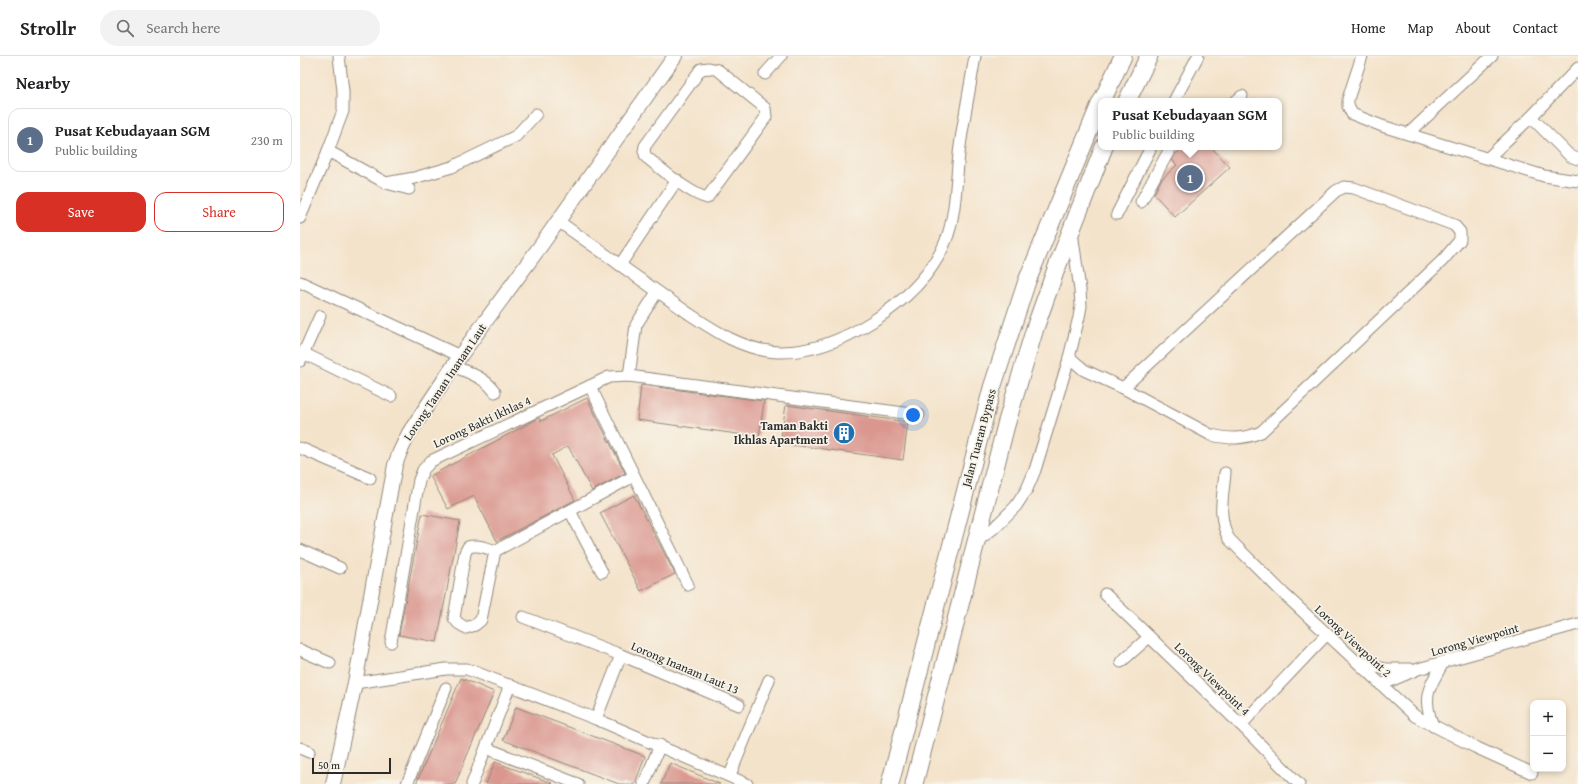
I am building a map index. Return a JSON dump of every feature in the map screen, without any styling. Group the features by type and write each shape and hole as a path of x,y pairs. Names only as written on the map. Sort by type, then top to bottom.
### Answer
{"highway":[{"name":"Jalan Tuaran Bypass","path":"1103,98 1123,56"},
{"path":"1128,98 1149,56"},
{"name":"Jalan Tuaran Bypass","path":"890,784 992,388 1027,281 1098,109"},
{"name":"Jalan Tuaran Bypass","path":"914,784 1006,425 1033,336 1072,227 1103,150"}],"main road":[{"name":"Lorong Taman Inanam Laut","path":"333,784 355,683 395,466 400,452 409,434 457,361 558,222 675,56"}],"street":[{"path":"300,218 343,111 343,91 339,56"},
{"path":"765,74 781,56"},
{"path":"558,222 657,292 717,332 735,342 757,349 776,352 811,349 832,342 864,327 907,297 923,281 937,258 947,237 953,216 960,144 975,56"},
{"path":"1180,98 1198,56"},
{"path":"1362,56 1348,99 1349,110 1358,118 1544,176 1578,181"},
{"path":"1408,134 1492,56"},
{"path":"709,68 718,70 765,108 766,117 707,198 700,196 677,180 646,157 644,151 645,146 701,69 709,68"},
{"path":"1488,158 1531,117 1578,68"},
{"path":"386,183 414,178 452,167 516,136 536,114"},
{"path":"1531,117 1570,156 1578,159"},
{"path":"1117,214 1149,150"},
{"path":"1141,202 1169,150"},
{"path":"328,151 386,183 409,189"},
{"path":"620,265 677,180"},
{"path":"1069,358 1084,370 1123,388 1211,435 1224,438 1249,437 1261,432 1443,260 1460,240 1460,232 1454,225 1354,188 1344,187 1336,191 1123,388"},
{"path":"975,543 994,528 1016,506 1027,489 1035,470 1069,358 1081,306 1072,227"},
{"path":"300,282 457,361 490,384 495,392"},
{"path":"629,376 636,326 657,292"},
{"path":"320,316 302,357 391,396"},
{"path":"1065,371 1084,370"},
{"name":"Lorong Bakti Ikhlas 4","path":"391,642 419,480 423,470 431,461 590,386 609,378 629,376 919,415"},
{"path":"590,386 688,586"},
{"path":"300,448 370,478"},
{"name":"Lorong Viewpoint 2","path":"1225,474 1222,516 1224,528 1229,539 1284,594 1415,716 1532,773"},
{"path":"495,551 481,620 475,626 466,628 458,623 454,618 465,553 468,547 485,547 495,551 634,476"},
{"path":"570,511 602,572"},
{"path":"300,550 340,568"},
{"name":"Lorong Viewpoint 4","path":"1105,594 1241,725 1299,784"},
{"name":"Lorong Inanam Laut 13","path":"522,617 621,655 739,705"},
{"name":"Lorong Viewpoint","path":"1381,685 1418,669 1578,624"},
{"path":"1241,725 1327,634"},
{"path":"1121,662 1150,637"},
{"path":"300,650 330,663"},
{"name":"Lorong Inanam Laut 13","path":"596,719 621,655"},
{"path":"1354,660 1385,669 1418,669"},
{"path":"1433,726 1429,715 1427,699 1429,690 1443,663"},
{"path":"355,683 457,668 476,672 660,745 730,775 747,784"},
{"path":"730,775 769,680"},
{"path":"472,784 510,685"},
{"path":"407,784 446,688"},
{"path":"644,784 660,745"},
{"path":"486,748 578,784"}],"building":[{"path":"1180,150 1214,150 1230,167 1175,217 1154,194 1161,180 1177,165 1172,160"},
{"name":"Taman Bakti Ikhlas Apartment","path":"641,385 764,401 759,437 637,420"},
{"path":"587,398 625,473 592,491 568,446 552,455 575,500 497,541 474,496 448,509 430,476 539,418 541,421"},
{"name":"Taman Bakti Ikhlas Apartment","path":"786,405 908,422 903,460 780,443"},
{"path":"634,495 675,574 641,591 600,513"},
{"path":"422,514 460,521 437,642 399,635"},
{"path":"461,678 494,692 455,784 416,784"},
{"path":"516,707 645,756 635,784 619,784 503,740"},
{"path":"495,762 552,783 486,784"},
{"path":"670,763 720,784 661,784"}],"place":[{"name":"Pusat Kebudayaan SGM","path":"1190,178"},
{"name":"Taman Bakti Ikhlas Apartment","path":"844,433"}]}
